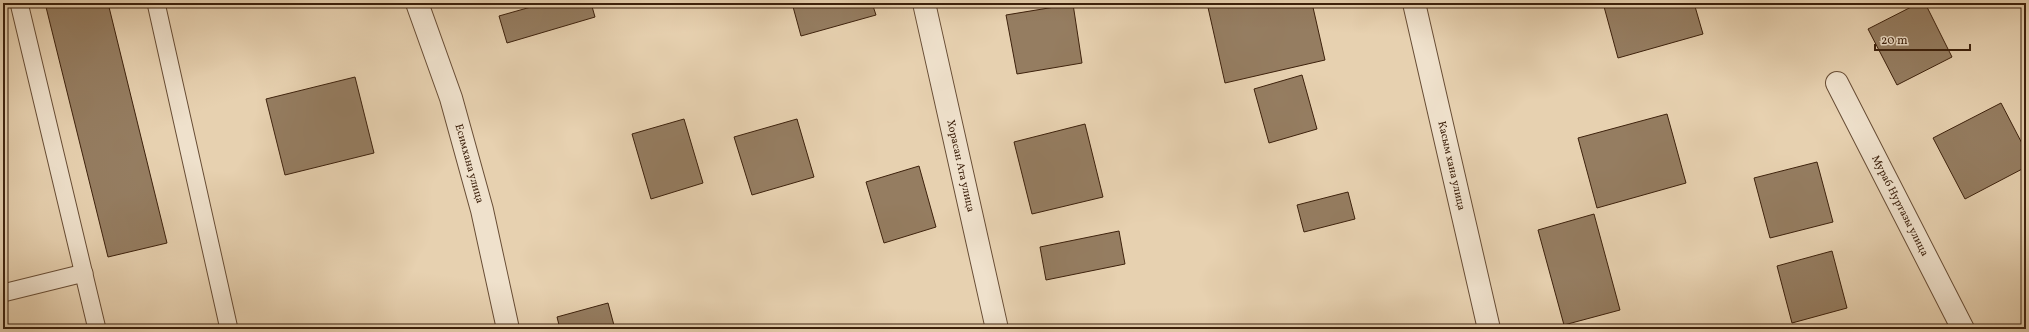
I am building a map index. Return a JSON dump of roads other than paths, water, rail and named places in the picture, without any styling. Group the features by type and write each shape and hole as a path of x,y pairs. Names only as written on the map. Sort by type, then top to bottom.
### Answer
{"street":[{"name":"Есимхана улица","path":"417,3 450,98 482,210 508,329"},
{"name":"Хорасан Ата улица","path":"924,3 997,329"},
{"name":"Касым хана улица","path":"1414,3 1489,329"},
{"name":"Мураб Нуртазы улица","path":"1837,83 1963,329"}],"lane":[{"path":"19,3 97,329"},
{"path":"156,3 229,329"},
{"path":"3,293 84,273"}]}
